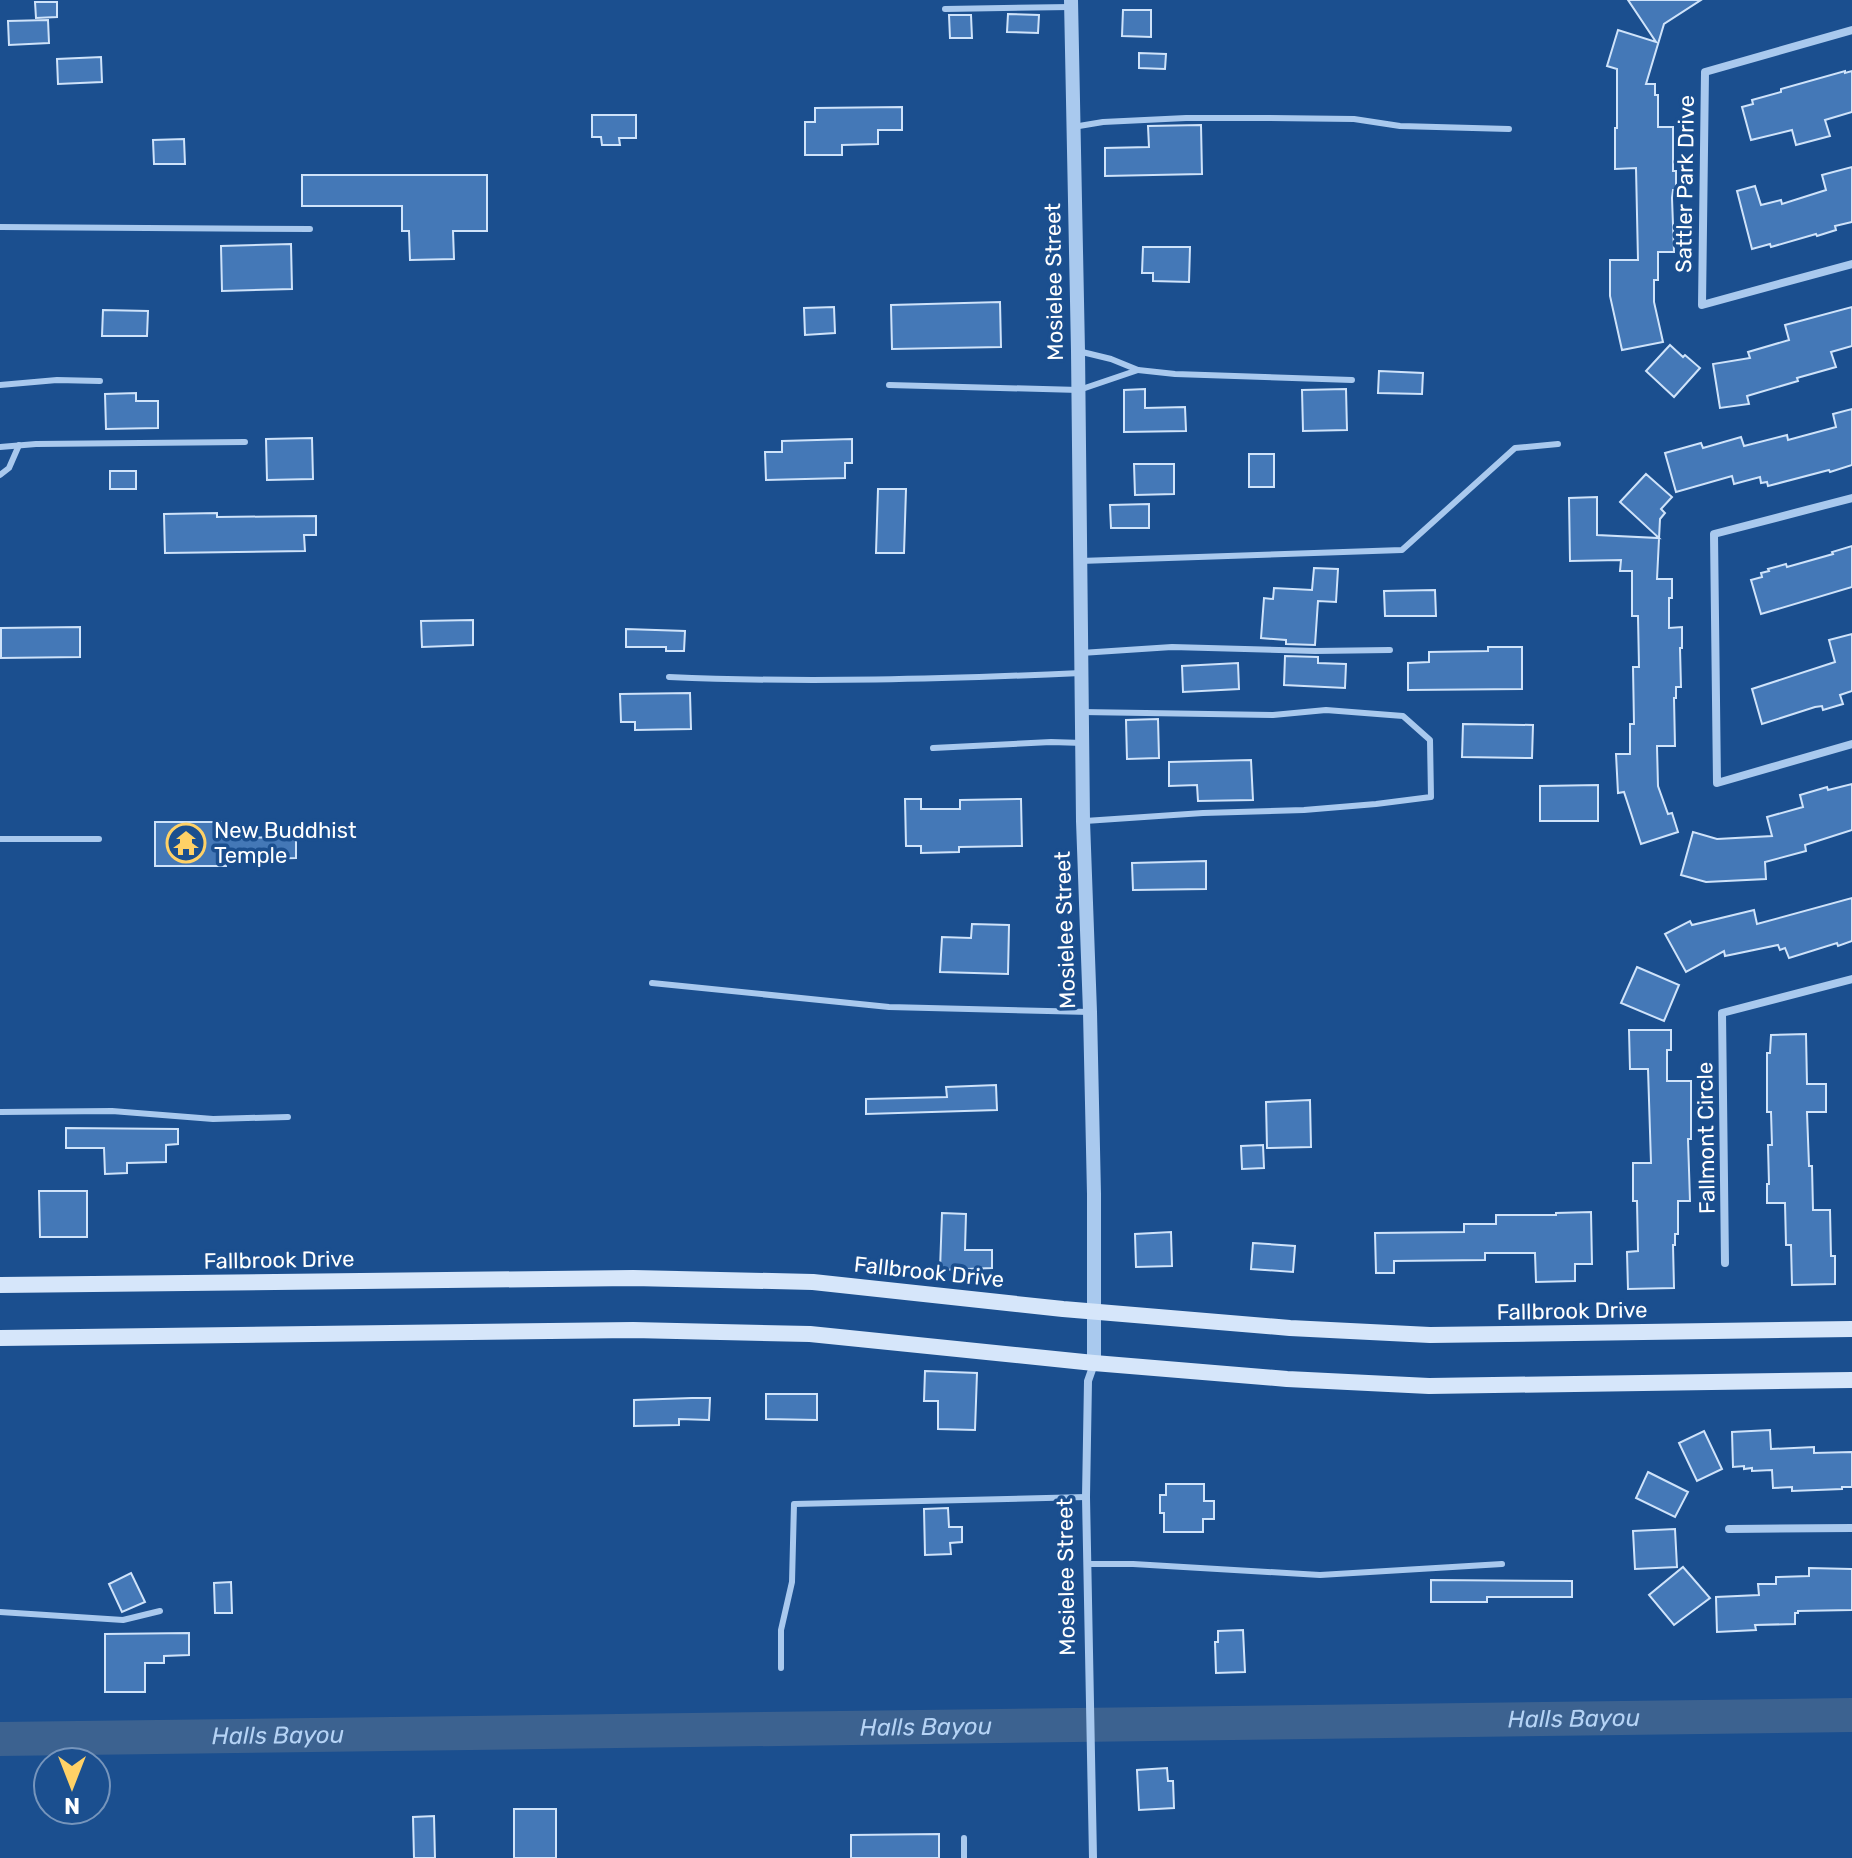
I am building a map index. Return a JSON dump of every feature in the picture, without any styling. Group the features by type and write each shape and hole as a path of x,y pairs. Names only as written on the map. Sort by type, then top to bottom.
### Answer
{"main road":[{"name":"Fallbrook Drive","path":"0,1285 633,1278 813,1282 1290,1328 1430,1335 1852,1329"},
{"path":"0,1338 648,1330 810,1334 1094,1363 1287,1379 1429,1386 1852,1380"}],"street":[{"name":"Mosielee Street","path":"1071,4 1083,821 1094,1194 1094,1363 1088,1381 1086,1497 1093,1858"},
{"name":"Sattler Park Drive","path":"1852,30 1705,72 1702,305 1852,264"},
{"path":"1852,498 1714,534 1717,783 1852,744"},
{"name":"Fallmont Circle","path":"1725,1263 1722,1013 1852,979"},
{"path":"1729,1529 1852,1528"}],"lane":[{"path":"945,9 1071,4"},
{"path":"1073,127 1158,119 1267,118 1354,119 1400,126 1509,129"},
{"path":"0,227 310,229"},
{"path":"1078,351 1138,370 1175,374 1352,380"},
{"path":"889,385 1079,390 1138,370"},
{"path":"0,385 46,380 100,381"},
{"path":"0,447 245,442"},
{"path":"1080,561 1402,550 1515,448 1558,444"},
{"path":"0,475 9,468 19,445"},
{"path":"1081,653 1172,647 1390,650"},
{"path":"669,677 728,680 1081,673"},
{"path":"1082,712 1273,715 1326,710 1403,716 1430,740 1431,797 1304,810 1083,821"},
{"path":"933,748 1083,743"},
{"path":"0,839 99,839"},
{"path":"652,983 889,1007 1090,1012"},
{"path":"0,1112 112,1111 213,1119 288,1117"},
{"path":"781,1668 781,1630 792,1582 794,1504 1086,1497"},
{"path":"1087,1564 1320,1575 1502,1564"},
{"path":"0,1612 123,1620 160,1611"},
{"path":"964,1838 964,1858"}],"building":[{"path":"1628,0 1701,0 1664,24 1646,84 1655,84 1658,127 1673,127 1673,171 1676,171 1676,190 1673,190 1672,198 1674,252 1658,252 1658,280 1654,280 1654,302 1663,342 1622,350 1610,296 1610,260 1638,260 1636,168 1615,169 1617,69 1607,66 1618,30 1656,42"},
{"path":"35,2 57,2 57,17 36,18"},
{"path":"1123,10 1151,10 1151,37 1122,36"},
{"path":"1008,14 1039,15 1038,33 1007,32"},
{"path":"949,15 971,15 972,38 950,38"},
{"path":"48,20 49,43 9,45 8,21"},
{"path":"1139,53 1166,54 1165,69 1139,68"},
{"path":"101,57 102,82 58,84 57,59"},
{"path":"1852,71 1852,112 1825,120 1830,136 1796,145 1792,130 1751,140 1742,107 1753,104 1752,100 1781,92 1781,89"},
{"path":"902,107 902,130 878,130 878,144 842,145 842,155 805,155 805,122 815,122 815,108"},
{"path":"592,115 636,115 636,138 619,138 620,145 602,145 601,137 592,137"},
{"path":"1201,125 1202,174 1105,176 1105,148 1149,147 1148,126"},
{"path":"184,139 185,164 154,164 153,140"},
{"path":"1852,167 1852,222 1835,226 1836,230 1817,236 1752,249 1737,191 1755,186 1761,205 1781,200 1782,204 1826,190 1822,175"},
{"path":"302,175 487,175 487,231 453,231 454,259 410,260 409,231 402,231 402,206 302,206"},
{"path":"291,244 292,289 222,291 221,246"},
{"path":"1143,247 1190,247 1189,282 1153,281 1153,273 1142,273"},
{"path":"1000,302 1001,347 892,349 891,305"},
{"path":"834,307 835,333 805,335 804,308"},
{"path":"1852,307 1852,346 1831,352 1836,367 1747,396 1749,404 1720,408 1713,364 1750,358 1748,352 1789,340 1785,325"},
{"path":"103,310 148,311 147,336 102,336"},
{"path":"1670,345 1700,368 1674,397 1646,371"},
{"path":"1379,371 1423,373 1422,394 1378,393"},
{"path":"1145,389 1145,408 1185,407 1186,431 1124,432 1124,390"},
{"path":"1346,389 1347,430 1303,431 1302,390"},
{"path":"136,393 136,401 158,401 158,428 106,429 105,394"},
{"path":"1852,409 1852,465 1768,486 1767,482 1761,483 1760,477 1734,484 1732,476 1676,492 1665,453 1701,443 1703,448 1741,437 1744,446 1787,435 1788,440 1836,427 1833,414"},
{"path":"312,438 313,479 267,480 266,439"},
{"path":"852,439 852,463 845,463 845,478 766,480 765,452 782,452 782,441"},
{"path":"1249,454 1274,454 1274,487 1249,487"},
{"path":"1134,464 1174,464 1174,494 1135,495"},
{"path":"110,471 136,471 136,489 110,489"},
{"path":"1646,474 1672,497 1661,509 1665,513 1660,519 1657,579 1672,579 1669,628 1682,627 1682,648 1681,687 1676,687 1674,698 1675,746 1657,746 1658,786 1678,832 1641,844 1624,792 1618,793 1616,754 1630,754 1630,724 1634,724 1633,667 1639,667 1638,616 1632,616 1632,571 1620,571 1621,560 1570,561 1569,498 1597,497 1597,535 1659,538 1620,502"},
{"path":"878,489 906,489 904,553 876,553"},
{"path":"1149,504 1149,528 1111,528 1110,505"},
{"path":"217,513 217,517 316,516 316,535 304,535 305,551 165,553 164,514"},
{"path":"1852,546 1852,587 1761,614 1751,580 1762,577 1761,573 1768,569 1786,564 1787,567"},
{"path":"1314,568 1338,569 1336,602 1318,601 1315,645 1286,644 1286,640 1261,638 1264,598 1273,599 1274,588 1312,590"},
{"path":"1435,590 1436,616 1385,616 1384,591"},
{"path":"473,620 473,645 422,647 421,621"},
{"path":"80,627 80,657 1,658 1,628"},
{"path":"626,629 685,631 684,651 666,651 666,647 626,647"},
{"path":"1852,634 1852,691 1840,695 1843,704 1823,710 1822,706 1815,707 1762,724 1752,689 1835,662 1829,640"},
{"path":"1488,647 1522,647 1522,689 1408,690 1408,663 1429,662 1429,652 1488,651"},
{"path":"1285,656 1318,657 1318,663 1346,664 1345,688 1284,685"},
{"path":"1238,663 1239,689 1183,692 1182,666"},
{"path":"690,693 691,729 635,730 635,722 621,722 620,694"},
{"path":"1158,719 1159,758 1127,759 1126,720"},
{"path":"1463,724 1533,725 1532,758 1462,757"},
{"path":"1251,760 1253,800 1198,801 1197,785 1169,786 1169,762"},
{"path":"1852,784 1852,830 1805,845 1806,851 1765,862 1766,879 1706,882 1681,875 1693,832 1717,839 1772,836 1767,817 1803,807 1800,795"},
{"path":"1598,785 1598,821 1540,821 1540,786"},
{"path":"905,799 921,799 921,809 960,809 960,800 1021,799 1022,846 959,847 959,852 921,853 921,846 906,846"},
{"path":"155,822 225,822 226,839 296,836 296,858 226,860 226,866 155,866"},
{"path":"1206,861 1206,889 1133,890 1132,863"},
{"path":"1852,898 1852,941 1789,958 1785,948 1780,950 1778,945 1725,956 1724,951 1686,972 1665,934 1690,921 1692,925 1754,910 1757,924"},
{"path":"972,924 1009,925 1008,974 940,972 942,937 971,938"},
{"path":"1637,967 1679,985 1664,1021 1621,1003"},
{"path":"1629,1030 1671,1030 1671,1050 1667,1050 1667,1081 1691,1081 1691,1139 1688,1139 1690,1201 1678,1201 1678,1234 1675,1234 1673,1245 1674,1288 1628,1289 1627,1252 1638,1251 1633,1163 1651,1163 1648,1069 1630,1069"},
{"path":"1806,1034 1807,1084 1826,1084 1826,1112 1807,1112 1809,1166 1812,1166 1813,1210 1830,1210 1835,1284 1792,1285 1791,1245 1786,1245 1785,1203 1767,1203 1768,1145 1772,1145 1771,1112 1767,1112 1767,1053 1770,1053 1771,1035"},
{"path":"996,1085 997,1110 866,1114 866,1099 947,1097 946,1087"},
{"path":"1310,1100 1311,1147 1267,1148 1266,1102"},
{"path":"66,1128 178,1129 178,1144 166,1145 166,1162 127,1163 127,1173 105,1174 104,1148 66,1148"},
{"path":"1263,1145 1264,1168 1242,1169 1241,1146"},
{"path":"39,1191 87,1191 87,1237 40,1237"},
{"path":"1591,1212 1592,1264 1575,1264 1575,1281 1536,1282 1535,1253 1485,1253 1485,1260 1394,1261 1394,1273 1376,1273 1375,1233 1464,1232 1464,1224 1496,1224 1496,1215"},
{"path":"942,1213 966,1214 965,1250 992,1250 992,1268 940,1270"},
{"path":"1171,1232 1172,1266 1136,1267 1135,1234"},
{"path":"1253,1243 1295,1246 1293,1272 1251,1269"},
{"path":"925,1371 977,1373 975,1430 938,1429 938,1401 924,1401"},
{"path":"766,1394 817,1394 817,1420 766,1419"},
{"path":"710,1398 709,1420 679,1419 679,1425 634,1426 634,1400"},
{"path":"1770,1430 1771,1449 1814,1447 1814,1453 1852,1452 1852,1487 1792,1491 1792,1487 1773,1488 1772,1470 1752,1471 1752,1468 1744,1469 1744,1466 1733,1467 1732,1432"},
{"path":"1704,1431 1722,1469 1697,1481 1679,1443"},
{"path":"1648,1472 1688,1492 1675,1517 1636,1498"},
{"path":"1166,1484 1204,1484 1204,1501 1214,1501 1214,1519 1203,1519 1203,1532 1164,1532 1160,1495 1166,1495"},
{"path":"948,1508 949,1527 962,1527 962,1542 950,1543 951,1554 925,1555 924,1509"},
{"path":"1675,1529 1677,1567 1635,1569 1633,1531"},
{"path":"1683,1567 1710,1598 1674,1625 1649,1595"},
{"path":"1809,1568 1852,1569 1852,1610 1798,1611 1795,1613 1795,1624 1755,1625 1756,1630 1717,1632 1716,1597 1759,1595 1758,1584 1776,1584 1776,1577 1809,1576"},
{"path":"131,1573 145,1602 122,1612 109,1584"},
{"path":"1431,1580 1572,1581 1572,1597 1487,1597 1487,1602 1431,1602"},
{"path":"231,1582 232,1613 215,1613 214,1583"},
{"path":"1243,1630 1245,1672 1216,1673 1215,1642 1218,1642 1218,1631"},
{"path":"189,1633 189,1655 164,1656 164,1663 145,1663 145,1692 105,1692 105,1634"},
{"path":"1167,1768 1168,1781 1173,1781 1174,1808 1139,1810 1137,1770"},
{"path":"514,1809 556,1809 556,1858 514,1858"},
{"path":"434,1816 435,1858 414,1858 413,1817"},
{"path":"939,1834 939,1858 851,1858 851,1835"}],"waterway":[{"name":"Halls Bayou","path":"0,1739 1852,1715"}],"place":[{"name":"New Buddhist Temple","path":"186,843"}]}
